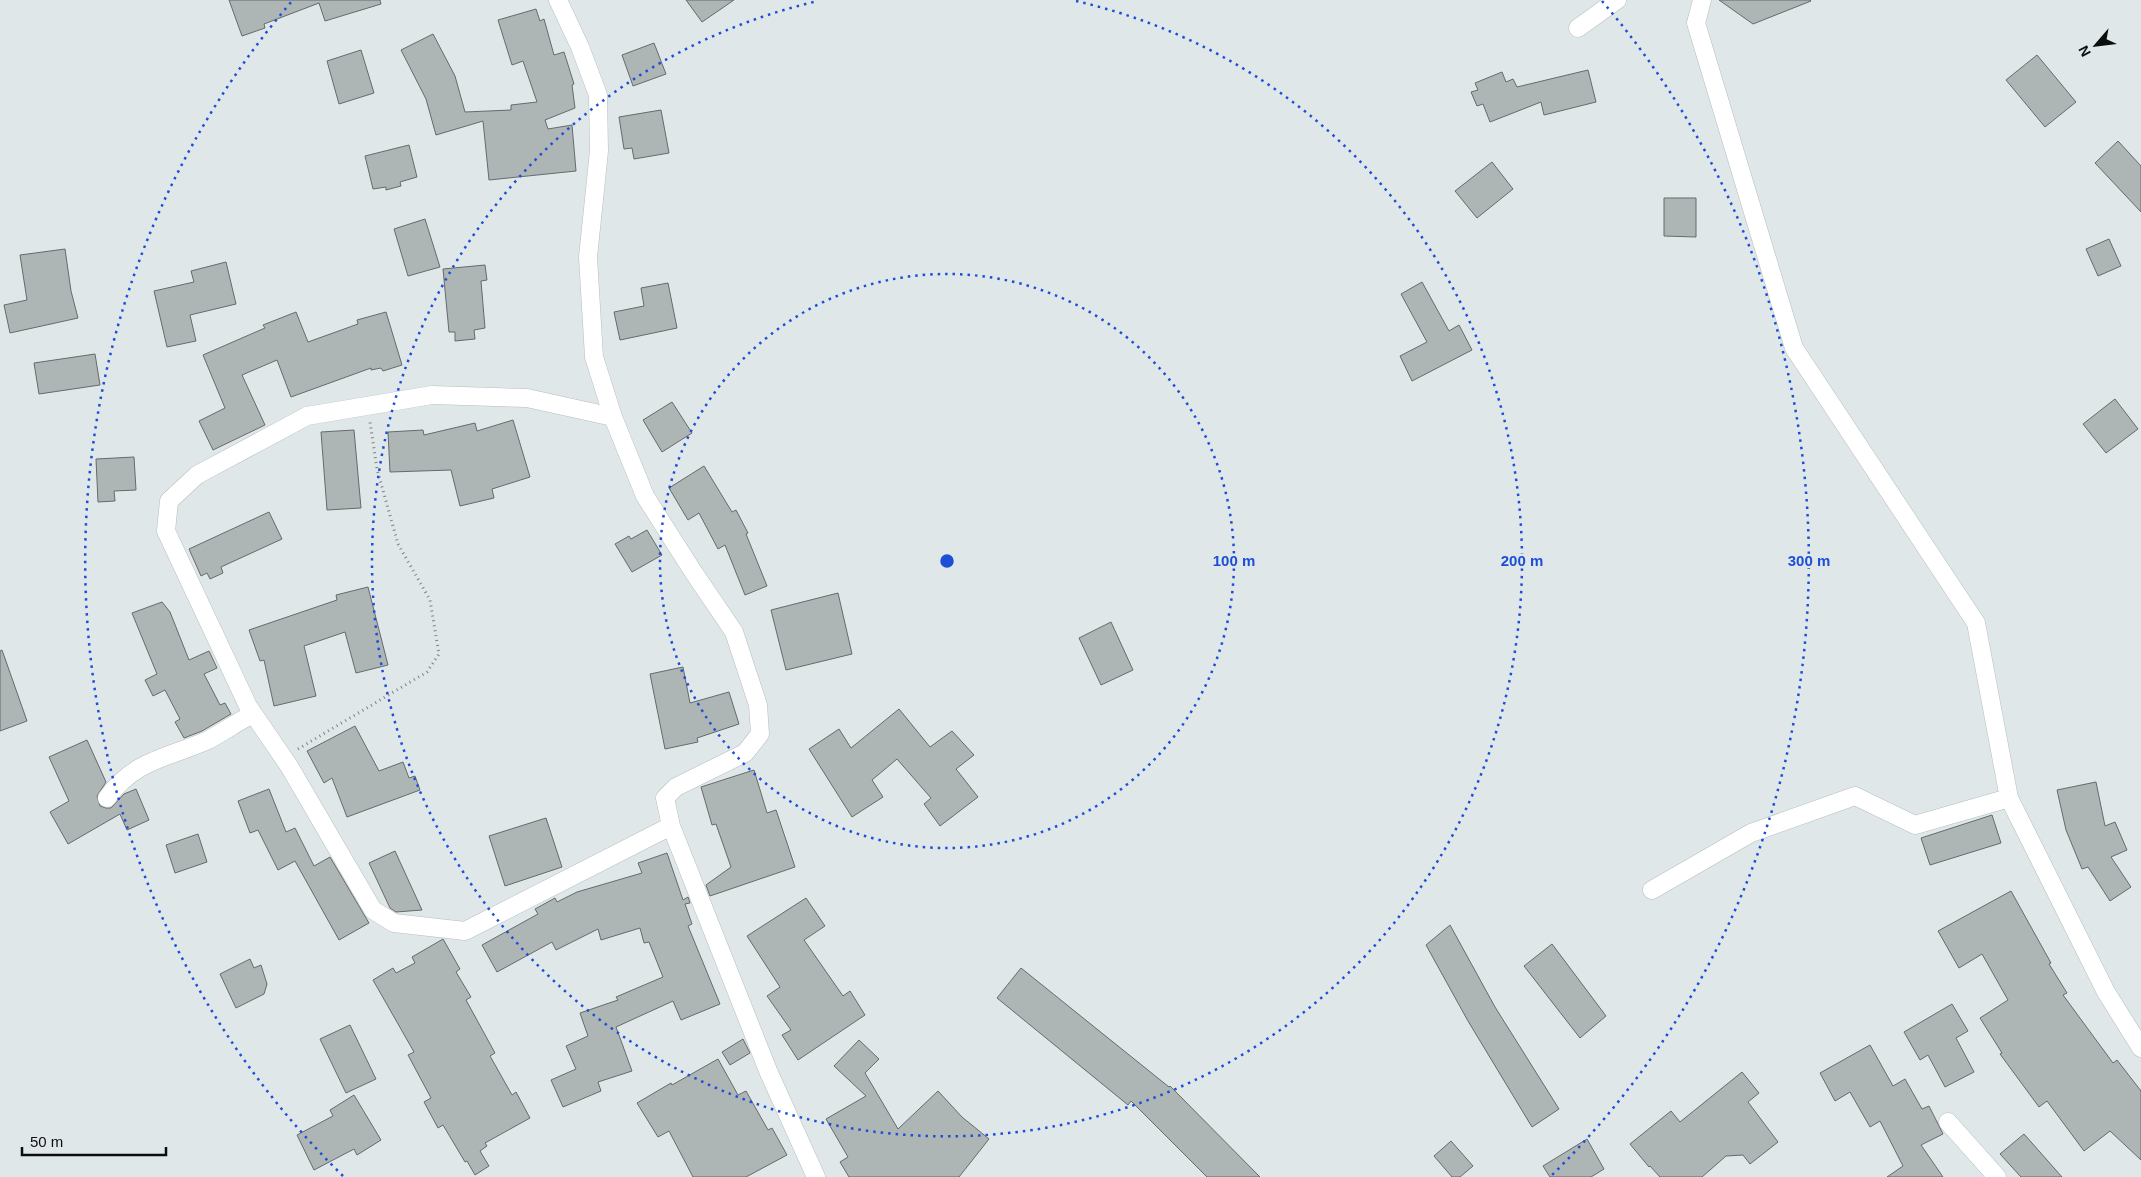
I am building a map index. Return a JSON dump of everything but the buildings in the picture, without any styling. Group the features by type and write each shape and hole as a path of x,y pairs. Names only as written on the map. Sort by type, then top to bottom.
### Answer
{"street":[{"path":"558,0 580,47 598,95 598,151 588,257 594,357 613,418 645,496 734,632 758,705 760,734 745,754 676,787 665,798 671,826 769,1073 816,1177"},
{"path":"1578,28 1617,0"},
{"path":"1702,0 1696,23 1794,348 1976,623 2010,798 2106,992 2141,1048"},
{"path":"613,418 527,398 432,395 307,416 197,475 169,501 166,531 253,714 289,766 373,910 394,923 465,931 671,826"},
{"path":"107,798 117,784 137,768 207,740 253,714"},
{"path":"1652,890 1751,833 1855,796 1915,825 2010,798"},
{"path":"1948,1122 1997,1177"}],"path":[{"path":"289,766 295,751 427,672 439,654 430,600 398,544 377,469 368,406"}]}
